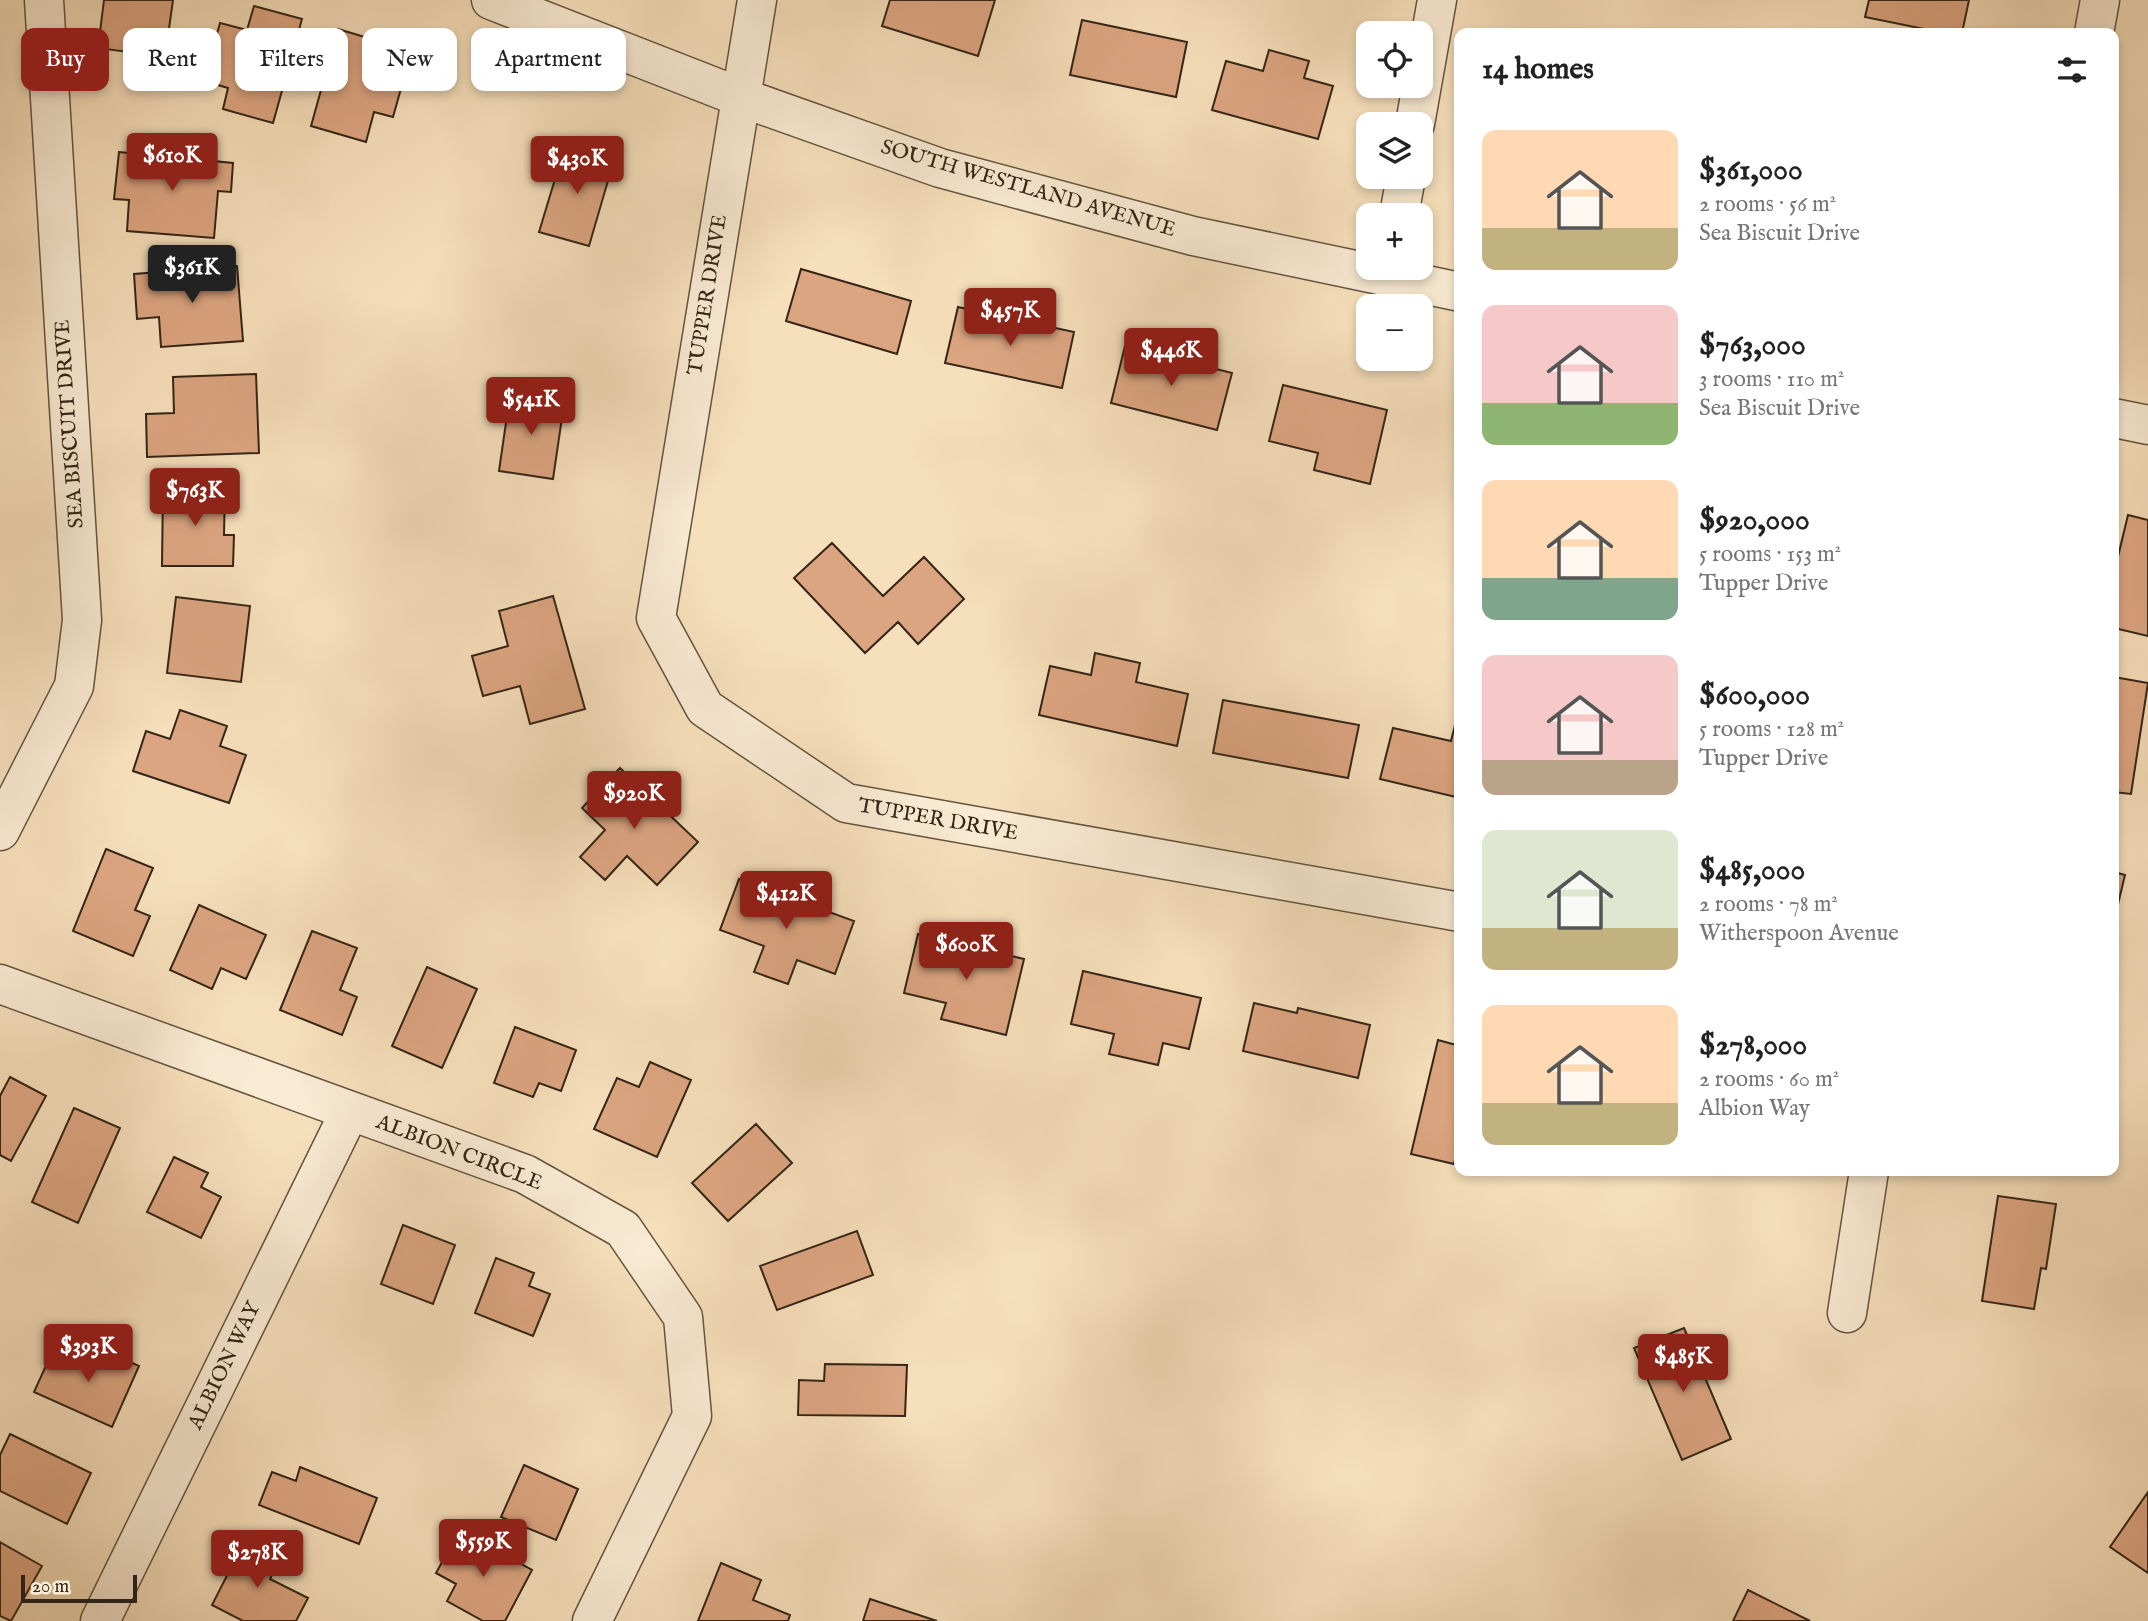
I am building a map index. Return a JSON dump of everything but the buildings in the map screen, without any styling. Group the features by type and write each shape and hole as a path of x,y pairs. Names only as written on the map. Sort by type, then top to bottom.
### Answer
{"street":[{"name":"SEA BISCUIT DRIVE","path":"0,831 74,686 82,620 44,0"},
{"name":"SOUTH WESTLAND AVENUE","path":"491,0 740,97 940,168 1193,236 1356,267"},
{"name":"TUPPER DRIVE","path":"757,0 656,618 705,708 846,803 1454,911"},
{"path":"1417,112 1437,0"},
{"path":"2095,28 2100,0"},
{"name":"SOUTH WESTLAND AVENUE","path":"1415,280 1454,290"},
{"path":"2119,419 2148,425"},
{"name":"ALBION CIRCLE","path":"0,984 525,1174 623,1229 683,1317 692,1416 593,1621"},
{"name":"ALBION WAY","path":"100,1621 350,1111"},
{"path":"1847,1313 1868,1176"}]}
